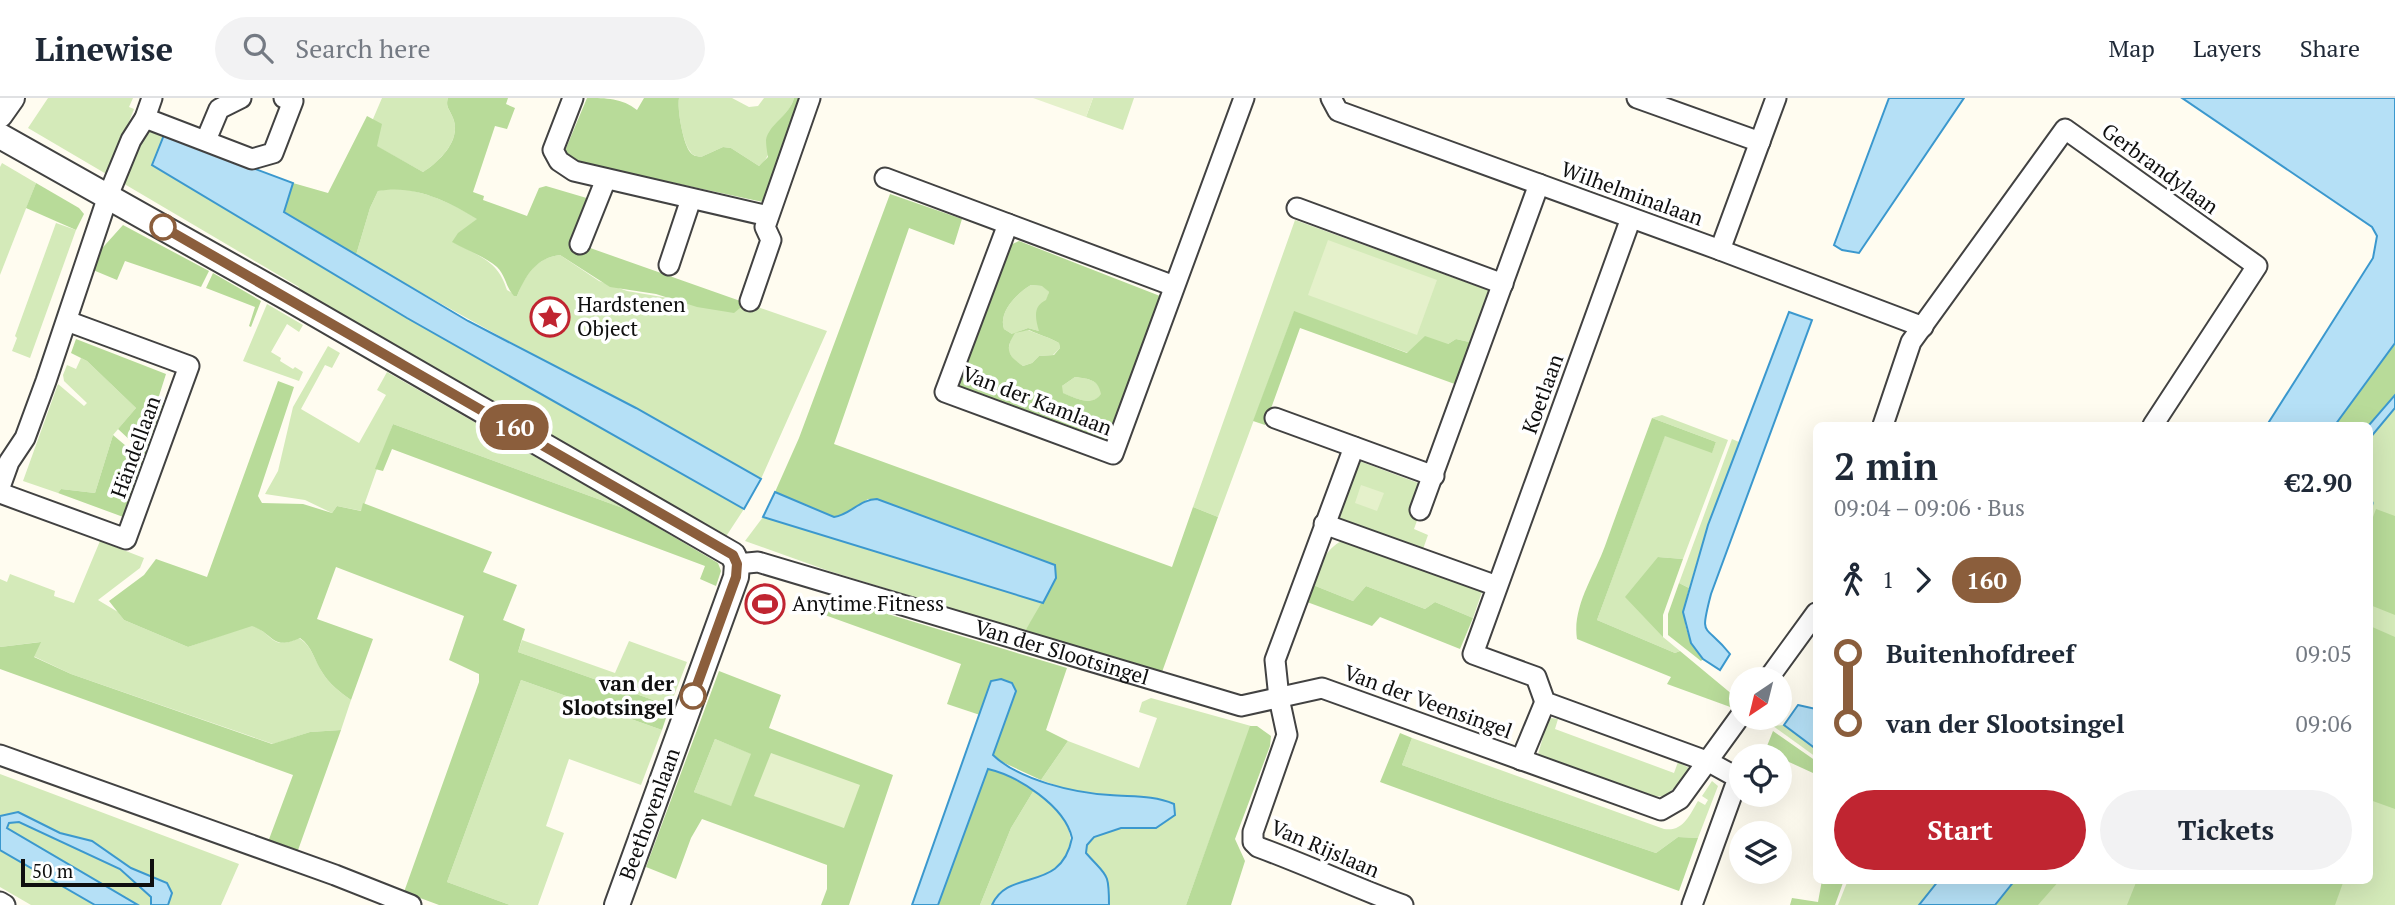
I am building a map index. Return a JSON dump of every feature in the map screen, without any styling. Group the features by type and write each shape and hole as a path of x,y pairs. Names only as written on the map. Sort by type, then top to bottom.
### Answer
{"street":[{"path":"0,115 12,98"},
{"path":"0,487 9,462 25,438 67,321 107,196 152,98"},
{"path":"206,140 219,110 242,98"},
{"path":"145,118 253,159 273,153 293,101 284,98"},
{"path":"573,98 553,150 559,161 574,171 768,216"},
{"path":"750,301 771,240 765,227 768,216 810,98"},
{"name":"Van der Kamlaan","path":"1008,224 945,392 1113,454 1244,98"},
{"name":"Wilhelminalaan","path":"1331,98 1338,111 1923,327"},
{"path":"1637,98 1760,142"},
{"path":"1720,250 1776,98"},
{"name":"Gerbrandylaan","path":"1884,422 1911,342 2065,129 2257,266 2154,422"},
{"path":"0,136 726,550 733,555 737,564"},
{"path":"580,244 606,178"},
{"path":"885,178 1174,286"},
{"path":"1420,510 1539,184"},
{"path":"669,265 691,200"},
{"path":"1297,208 1503,284"},
{"name":"Koetlaan","path":"1545,702 1536,677 1474,654 1631,218"},
{"name":"Händellaan","path":"0,493 126,539 189,366 67,321"},
{"path":"1275,418 1434,476"},
{"path":"1279,698 1275,660 1354,447"},
{"path":"1324,524 1497,586"},
{"name":"Van der Slootsingel","path":"737,564 758,562 1241,706 1279,698"},
{"name":"Beethovenlaan","path":"617,905 736,577 737,564"},
{"path":"1777,667 1813,617"},
{"name":"Van der Veensingel","path":"1279,698 1322,688 1661,810 1680,799 1731,730"},
{"name":"Van Rijslaan","path":"1279,698 1287,735 1253,832 1253,842 1258,848 1310,866 1344,883 1403,905"},
{"path":"1545,702 1709,762 1738,778 1692,905"},
{"name":"Van der Veensingel","path":"1521,760 1545,702"},
{"path":"0,755 335,875 411,905"},
{"path":"0,902 5,905"}],"green space":[{"path":"48,98 133,98 129,107 134,109 108,175 28,128"},
{"path":"382,98 448,98 447,106 455,126 452,142 442,156 423,172 376,146 373,119"},
{"path":"448,98 508,98 506,104 515,108 507,129 495,126 473,192 484,196 483,200 527,216 539,188 546,186 590,199 576,243 746,303 734,313 697,307 656,294 610,287 560,255 538,264 524,281 517,296 514,296 497,267 452,242 458,233 477,219 442,200 417,192 391,189 378,191 356,255 284,212 293,183 328,193 367,116 382,124 377,146 423,172 429,168 452,142 455,126 447,106"},
{"path":"587,98 620,101 637,110 644,98 679,98 683,134 692,154 701,157 723,147 731,148 759,166 768,157 766,140 771,129 794,98 805,98 767,203 572,161 564,153"},
{"path":"679,98 732,98 749,107 758,106 764,98 794,98 776,127 767,157 759,166 731,148 723,147 701,157 692,154 683,134"},
{"path":"1033,98 1093,98 1086,117"},
{"path":"1093,98 1134,98 1123,130 1086,117"},
{"path":"155,127 258,165 257,169 164,135 407,318 744,509 725,538 296,293 299,287 121,182 142,134"},
{"path":"2,163 36,183 0,275 0,167"},
{"path":"36,183 79,208 84,214 76,230 26,208"},
{"path":"393,188 437,198 478,219 453,242 493,265 507,290 517,296 524,281 538,263 560,255 599,281 627,291 674,299 746,303 827,331 761,479 356,255 378,191"},
{"path":"890,194 962,219 954,245 909,228 834,444 1172,567 1193,507 1218,517 1162,672 1025,631 1056,578 868,499 843,516 834,517 775,492 799,438"},
{"path":"1295,220 1496,293 1478,344 1456,339 1448,344 1408,353 1294,312 1218,517 1193,507"},
{"path":"56,223 76,230 30,358 12,351"},
{"path":"123,225 209,271 201,287 125,261 117,280 93,270 96,255"},
{"path":"1328,240 1437,280 1417,335 1308,295"},
{"path":"1019,241 1160,296 1107,446 958,389 1010,245","holes":["1031,285 1042,286 1049,292 1046,300 1037,309 1039,331 1028,328 1012,334 1004,329 1006,310 1015,298","1029,330 1059,343 1060,348 1054,355 1039,356 1032,363 1023,366 1009,351 1015,333","1075,377 1085,378 1095,383 1101,394 1093,400 1083,400 1063,393 1062,386"]},
{"path":"213,273 261,301 251,327 249,326 255,307 206,288"},
{"path":"1031,285 1043,286 1049,292 1039,331 1028,328 1020,331 1028,330 1051,339 1059,343 1060,348 1053,355 1039,356 1032,363 1023,366 1014,360 1008,351 1012,334 1004,329 1003,323 1010,304"},
{"path":"267,304 303,325 299,332 287,324 271,352 281,358 280,361 303,372 299,381 243,361"},
{"path":"1294,311 1407,353 1425,336 1448,344 1456,339 1478,344 1463,387 1300,328 1265,425 1253,421"},
{"path":"76,339 166,374 158,399 166,403 147,456 118,429 136,408 87,361 71,353"},
{"path":"2395,343 2395,905 1995,905 2012,884 2373,884 2373,422 2337,422"},
{"path":"2395,343 2395,395 2372,422 2337,422"},
{"path":"328,346 340,353 332,368 325,365 301,409 359,443 386,395 377,390 387,372 628,510 393,424 362,511 337,506 332,513 305,500 265,494 278,471 293,407"},
{"path":"81,358 136,408 113,435 95,493 61,489 58,493 23,481 58,384 84,406 87,403 64,381 63,375 67,365 76,369"},
{"path":"1075,377 1089,379 1102,394 1088,401 1062,393 1062,386"},
{"path":"278,381 294,387 258,496 262,503 303,504 332,513 337,506 361,511 363,503 492,552 483,572 517,585 503,620 525,629 518,652 670,706 662,730 521,680 447,882 510,905 439,905 404,892 479,682 479,674 449,660 464,616 336,567 317,619 373,639 351,700 328,680 310,649 300,638 291,642 278,642 252,626 188,647 124,620 109,601 144,575 156,559 207,577"},
{"path":"1662,415 1728,440 1683,559 1658,557 1663,637 1680,651 1675,653 1597,620 1665,435 1712,452 1716,442 1652,418"},
{"path":"1652,418 1716,442 1712,453 1665,436 1597,620 1675,653 1680,651 1729,692 1729,707 1667,684 1671,677 1577,639 1576,627 1581,603"},
{"path":"393,424 628,510 718,563 721,571 716,586 700,579 705,566 392,449 383,471 375,469"},
{"path":"113,435 145,462 126,518 58,493 61,489 95,493"},
{"path":"1732,439 1739,442 1708,525 1689,588 1679,583"},
{"path":"1359,461 1429,487 1414,529 1428,535 1422,552 1329,522 1341,509"},
{"path":"1361,485 1384,493 1377,511 1355,503"},
{"path":"2376,509 2395,516 2395,615 2373,606 2373,517"},
{"path":"763,517 1043,603 1025,631 829,571 745,541"},
{"path":"1343,540 1482,592 1473,618 1435,602 1425,609 1366,586 1353,601 1313,585 1327,554"},
{"path":"100,541 144,558 140,568 98,600 118,612 124,620 188,647 252,625 278,642 290,642 299,638 310,649 328,680 351,700 341,730 310,732 273,744 71,674 33,656 40,642 0,647 0,579 7,582 10,574 55,591 54,596 74,603"},
{"path":"1658,557 1683,559 1663,615 1663,637 1625,597"},
{"path":"1679,583 1689,588 1685,608 1686,625 1691,641 1703,659 1701,661 1668,635 1668,614"},
{"path":"1313,585 1353,601 1366,586 1425,609 1435,602 1473,618 1460,649 1380,617 1372,626 1307,602"},
{"path":"828,596 1067,668 1046,730 1068,741 1041,780 993,755 1016,691 991,681 980,715 947,704 961,664 822,614"},
{"path":"2373,627 2395,637 2395,809 2373,801"},
{"path":"522,640 615,673 629,641 687,662 670,706 518,652"},
{"path":"41,642 34,657 71,674 272,744 310,732 341,730 297,853 268,842 293,775 0,669 0,647"},
{"path":"719,671 781,695 769,728 893,775 849,905 821,905 827,889 827,865 702,819 691,838 676,879 646,867","holes":["715,739 751,754 731,806 694,792"]},
{"path":"521,680 662,730 641,785 569,759 546,826 564,833 538,905 510,905 447,882"},
{"path":"1151,698 1251,726 1186,905 1109,905 1109,886 1086,852 1087,845 1094,837 1121,828 1156,827 1170,819 1107,795 1066,789 1041,780 1068,741 1139,768 1157,718 1139,712 1142,702"},
{"path":"1551,718 1558,719 1555,729 1674,773 1678,762 1689,768 1690,774 1665,796 1646,797 1537,758 1547,723"},
{"path":"1250,726 1257,726 1271,736 1270,746 1235,839 1245,861 1231,905 1186,905"},
{"path":"1779,730 1791,730 1813,747 1813,755"},
{"path":"1773,731 1792,744 1768,744"},
{"path":"1400,733 1412,738 1402,765 1499,800 1656,853 1678,837 1698,838 1679,891 1380,782"},
{"path":"1412,738 1664,829 1681,825 1698,801 1705,805 1708,800 1702,796 1712,781 1718,786 1698,838 1678,837 1656,853 1402,765"},
{"path":"715,739 752,754 731,807 694,792"},
{"path":"1792,744 1813,759 1813,773 1792,763"},
{"path":"771,753 860,785 844,828 754,796"},
{"path":"988,769 999,771 1034,790 1011,828 980,905 938,905"},
{"path":"0,774 239,864 221,905 168,905 172,893 167,883 131,868 92,841 60,833 18,812 0,816"},
{"path":"1034,790 1066,823 1069,849 1063,861 1054,869 1009,887 999,894 992,905 980,905 1011,828"},
{"path":"18,822 120,869 151,897 151,905 138,905 7,828 9,823"},
{"path":"0,850 95,905 31,905 0,887"},
{"path":"1821,884 1843,884 1835,905 1790,905 1792,898 1818,902"},
{"path":"1846,884 1936,884 1919,905 1838,905"},
{"path":"2012,884 2056,884 2038,905 1995,905"},
{"path":"2135,884 2343,884 2335,905 2127,905"}],"water":[{"path":"1889,98 1964,98 1859,253 1842,250 1834,245"},
{"path":"2182,98 2395,98 2395,343 2337,422 2269,422 2373,258 2377,236 2372,227"},
{"path":"164,135 293,183 284,212 468,321 636,408 761,479 744,509 407,318 152,165"},
{"path":"1789,312 1812,320 1711,594 1705,618 1707,629 1730,654 1720,670 1703,659 1691,643 1683,612 1708,525"},
{"path":"2395,395 2395,408 2373,434 2372,422"},
{"path":"775,492 834,517 877,499 1055,565 1056,578 1043,603 763,517"},
{"path":"1001,679 1012,683 1016,691 993,755 1004,764 1032,778 1064,788 1096,794 1150,798 1174,804 1175,815 1156,828 1121,828 1094,837 1087,845 1086,853 1103,871 1107,880 1109,905 992,905 1010,886 1046,874 1057,867 1066,855 1072,838 1060,815 1039,794 1013,778 988,769 938,905 912,905 991,681"},
{"path":"1798,705 1813,708 1813,747 1791,730 1792,714"},
{"path":"18,812 60,833 92,841 131,868 167,883 172,893 168,905 151,905 151,897 120,869 19,822 9,823 7,828 138,905 95,905 0,850 0,816"},
{"path":"1936,884 2012,884 1995,905 1919,905"}],"bus line":[{"name":"160","path":"163,227 733,555 737,564 736,577 693,696"}],"place":[{"name":"Hardstenen Object","path":"550,317"},
{"name":"Anytime Fitness","path":"765,604"},
{"name":"van der Slootsingel","path":"693,696"}]}
